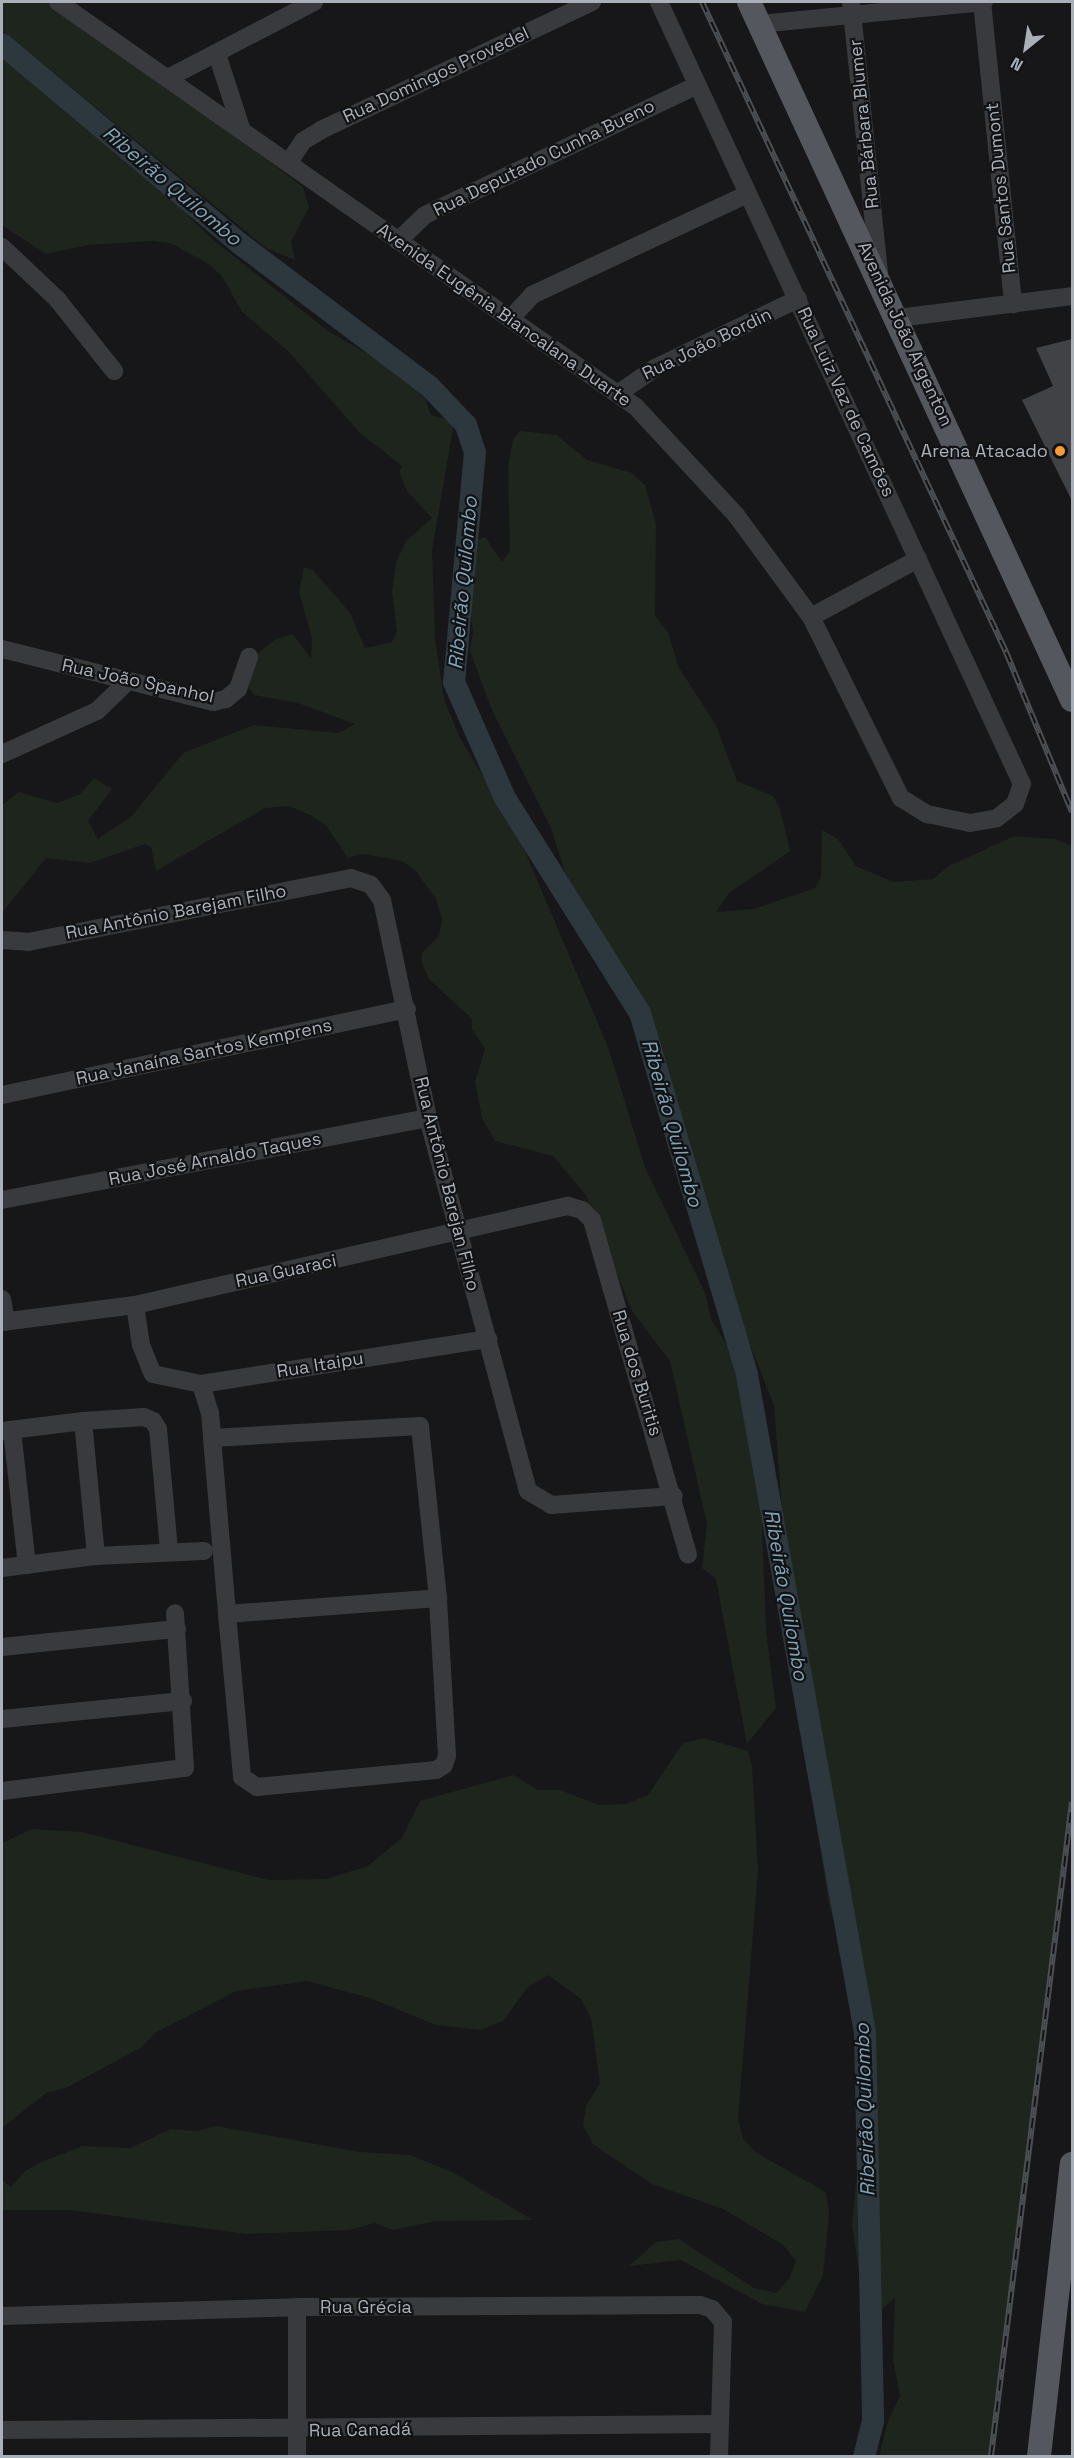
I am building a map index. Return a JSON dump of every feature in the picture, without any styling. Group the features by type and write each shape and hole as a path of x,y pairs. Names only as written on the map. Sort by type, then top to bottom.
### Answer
{"main road":[{"name":"Avenida João Argenton","path":"749,2 898,318 1072,700"},
{"path":"1039,2457 1072,2164"}],"street":[{"name":"Avenida Eugênia Biancalana Duarte","path":"58,2 619,393 736,515 812,617 901,798 927,814 970,823 997,818 1015,804"},
{"path":"168,78 314,2"},
{"name":"Rua Domingos Provedel","path":"289,162 303,141 321,130 592,2"},
{"name":"Rua Luiz Vaz de Camões","path":"659,2 1022,784 1015,804"},
{"path":"759,24 852,8 983,2"},
{"name":"Rua Santos Dumont","path":"983,2 1013,304"},
{"name":"Rua Bárbara Blumer","path":"852,8 880,282"},
{"path":"217,54 241,128"},
{"name":"Rua Deputado Cunha Bueno","path":"398,241 425,215 697,85"},
{"path":"510,319 532,296 748,194"},
{"path":"2,247 57,299 114,372"},
{"path":"898,318 1072,296"},
{"name":"Rua João Bordin","path":"619,393 656,368 798,299"},
{"path":"812,617 918,559"},
{"name":"Rua João Spanhol","path":"2,649 213,702 226,699 238,689 249,657"},
{"path":"2,754 97,711 127,682"},
{"name":"Rua Antônio Barejam Filho","path":"2,940 28,942 351,878"},
{"name":"Rua Antônio Barejan Filho","path":"351,878 371,885 382,900 407,1009 428,1118 457,1234 488,1339 528,1491 538,1500 552,1505 674,1496"},
{"name":"Rua Janaína Santos Kemprens","path":"2,1095 407,1009"},
{"name":"Rua José Arnaldo Taques","path":"2,1200 428,1118"},
{"name":"Rua Guaraci","path":"4,1322 135,1305 457,1234 568,1206"},
{"name":"Rua dos Buritis","path":"568,1206 582,1210 592,1220 674,1496 688,1555"},
{"path":"2,1299 4,1322"},
{"name":"Rua Itaipu","path":"135,1305 141,1345 153,1374 201,1384 488,1339"},
{"path":"201,1384 212,1438 242,1777 257,1787 436,1770 444,1765 447,1756 438,1598 420,1426 212,1438"},
{"path":"27,1565 7,1431 83,1421 144,1417 158,1429 169,1551"},
{"path":"83,1421 96,1556"},
{"path":"2,1568 96,1556 204,1551"},
{"path":"227,1614 438,1598"},
{"path":"2,1647 176,1621 187,1761 178,1772 2,1791"},
{"path":"2,1719 183,1701"},
{"name":"Rua Grécia","path":"2,2316 297,2307 700,2305 712,2309 723,2322 718,2424"},
{"path":"297,2307 297,2457"},
{"path":"718,2424 719,2457"},
{"name":"Rua Canadá","path":"2,2430 297,2430 718,2424"}],"shaded area":[{"path":"2,2 58,2 303,187 309,207 291,242 295,260 266,248 2,30"},
{"path":"2,56 95,130 148,161 183,210 212,239 328,331 420,384 431,415 450,420 453,429 432,550 435,638 444,699 459,736 518,835 608,1047 645,1167 706,1295 711,1319 740,1366 757,1415 766,1507 762,1527 766,1631 776,1708 747,1744 716,1579 702,1568 707,1524 670,1361 632,1311 586,1195 553,1156 495,1141 482,1118 475,1082 485,1049 472,1029 472,1019 429,979 421,961 422,953 439,936 442,919 436,899 415,870 402,861 363,854 348,858 326,825 310,815 289,806 265,808 156,871 151,847 145,844 90,863 46,858 2,913 2,805 19,792 57,803 80,794 94,778 112,789 88,821 98,839 131,817 183,753 254,725 338,733 355,724 298,703 254,695 248,687 246,663 276,639 293,634 311,659 312,638 299,592 304,567 313,570 350,613 365,648 392,642 397,632 392,592 396,563 406,541 432,518 407,491 399,472 402,466 359,432 288,351 242,312 222,276 207,263 170,243 151,241 88,245 46,254 2,225"},
{"path":"520,431 557,435 587,460 632,473 645,485 656,524 655,616 668,632 679,668 716,725 737,781 773,796 780,809 790,851 729,893 716,912 754,909 815,888 821,877 822,830 838,839 856,866 893,882 933,879 949,866 1014,836 1055,839 1072,846 1072,1822 993,2456 879,2456 888,2421 900,2396 893,2360 895,2298 879,2312 863,2298 852,2225 856,2183 868,2153 870,2109 857,2005 829,1904 796,1693 774,1405 739,1317 727,1300 665,1118 628,984 565,872 551,828 492,710 470,651 473,632 463,540 466,544 485,537 502,562 510,551 508,467 513,439"},
{"path":"704,1738 748,1751 752,1765 758,1871 738,2119 743,2138 755,2152 826,2192 829,2214 823,2275 805,2312 762,2304 681,2260 629,2266 656,2242 679,2239 754,2288 776,2293 789,2279 796,2261 783,2245 723,2209 652,2184 593,2144 583,2125 586,2106 600,2083 591,2018 581,1999 548,1975 527,1988 503,2021 481,2030 436,2025 370,1998 307,1981 236,1991 155,2033 142,2047 66,2088 46,2093 2,2128 2,1843 32,1829 82,1832 269,1880 326,1879 368,1866 402,1838 420,1801 513,1775 538,1790 560,1790 599,1805 626,1804 648,1795 683,1743"},
{"path":"216,2126 360,2152 410,2155 452,2172 533,2220 436,2221 392,2230 375,2223 349,2230 247,2234 71,2210 2,2210 2,2180 11,2187 25,2171 44,2161 83,2146 130,2148 171,2129 196,2131"}],"building":[{"name":"Arena Atacado","path":"1072,339 1072,501 1022,400 1053,386 1036,348"}],"waterway":[{"name":"Ribeirão Quilombo","path":"2,44 243,246 430,387 466,425 475,452 454,682 505,798 640,1013 747,1375 865,2033 873,2421 864,2456"}],"railway":[{"path":"702,2 1006,652 1072,812"},
{"path":"991,2456 1072,1802"}],"place":[{"name":"Arena Atacado","path":"1060,451"}]}
